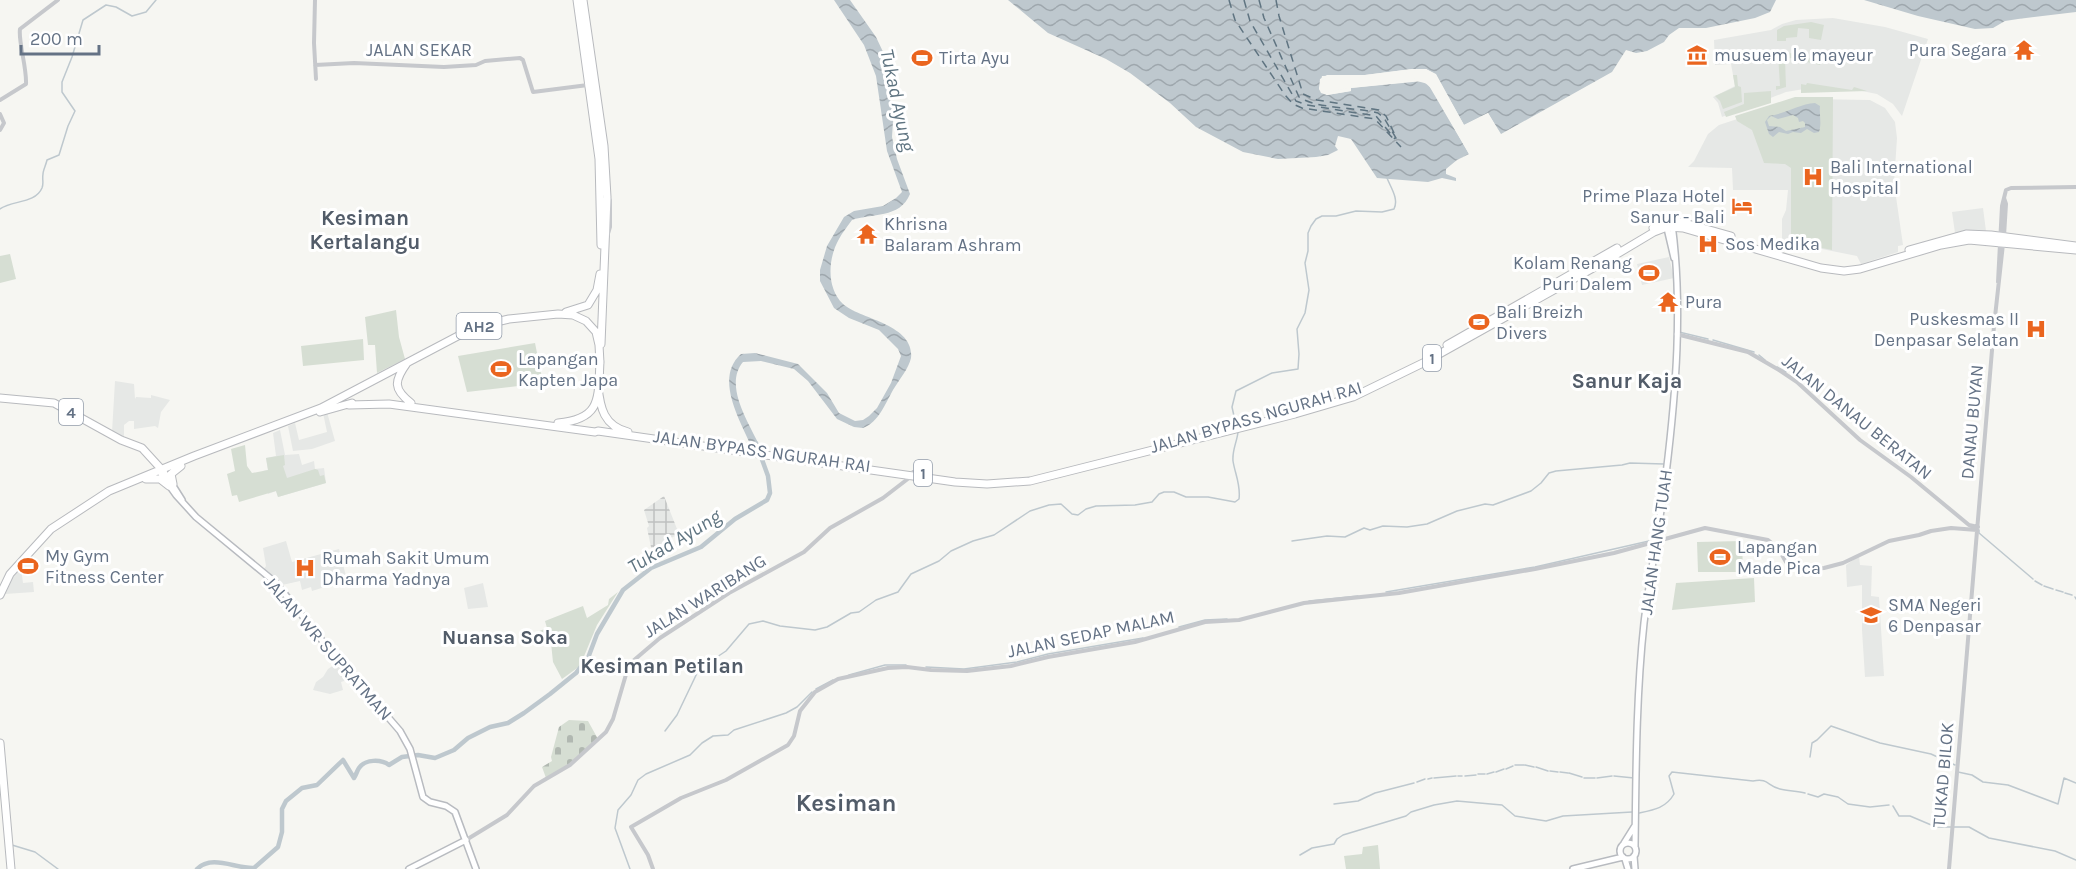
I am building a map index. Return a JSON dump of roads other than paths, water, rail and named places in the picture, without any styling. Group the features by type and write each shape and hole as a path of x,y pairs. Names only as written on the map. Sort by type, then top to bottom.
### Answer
{"highway":[{"path":"575,0 599,159 604,242 600,363"},
{"path":"558,314 581,309 592,300 600,280 608,211 604,154 584,0"},
{"path":"1669,223 1821,268 1844,271 1878,265 1941,243 2001,239 2076,246"},
{"name":"JALAN BYPASS NGURAH RAI","path":"349,405 389,404 969,480 1000,481 1032,477 1249,424 1330,400 1375,383 1434,353 1669,223"},
{"path":"2001,239 2076,250"},
{"path":"558,314 573,315 589,323 597,337 600,363"},
{"name":"JALAN BYPASS NGURAH RAI","path":"241,441 321,408 483,325 509,319 558,314"},
{"path":"408,362 398,377 397,386 400,394 411,403"},
{"name":"JALAN BYPASS NGURAH RAI","path":"558,423 575,421 587,415 595,405 600,363"},
{"name":"JALAN BYPASS NGURAH RAI","path":"598,386 602,412 610,424 620,430 752,451"},
{"name":"JALAN WR SUPRATMAN","path":"0,398 54,403 136,447 142,448 161,472"},
{"name":"JALAN BYPASS NGURAH RAI","path":"0,595 10,574 51,530 102,497 146,477 324,411 360,402 411,403 590,427 598,431"},
{"path":"146,477 151,471 150,459"},
{"name":"4","path":"150,459 161,465 178,465"},
{"path":"146,477 160,479 171,485 171,474 178,465"},
{"path":"0,743 11,869"}],"main road":[{"name":"JALAN HANG TUAH","path":"1635,847 1641,657 1668,460 1676,334 1678,286 1675,260 1671,252 1669,223"},
{"name":"JALAN WR SUPRATMAN","path":"161,472 176,495 209,528 276,583 324,643 397,727 407,742 423,796 430,802 446,806 455,812 476,869"},
{"name":"JALAN HANG TUAH","path":"1608,862 1635,825"},
{"path":"409,869 466,840"},
{"path":"1628,869 1620,852 1622,845 1632,843 1635,847 1635,869"},
{"path":"1573,869 1634,856"}],"street":[{"path":"0,100 26,84 20,30 28,21 58,0"},
{"path":"315,0 316,79"},
{"name":"JALAN SEKAR","path":"315,65 354,63 444,67 522,58 532,92 587,85"},
{"path":"0,114 4,123 0,130"},
{"name":"DANAU BUYAN","path":"1964,685 1975,529 2004,198 2006,190 2011,188 2076,187"},
{"name":"JALAN DANAU BERATAN","path":"1676,334 1745,350 1779,370 1797,382 1860,440 1911,477 1975,529"},
{"name":"JALAN WARIBANG","path":"466,840 507,815 534,786 572,763 606,732 613,719 628,668 647,649 729,593 804,552 830,528 883,498 913,473"},
{"path":"1656,542 1705,528 1711,529 1768,540 1778,548 1786,562 1804,570 1843,563 1896,539 1942,528 1975,529"},
{"name":"JALAN SEDAP MALAM","path":"653,869 648,855 631,827 681,798 726,780 788,745 792,741 799,712 805,702 817,691 838,679 892,667 967,671 1011,666 1147,639 1206,622 1236,621 1304,603 1409,591 1535,569 1656,542"},
{"name":"TUKAD BILOK","path":"1949,869 1964,685"}],"water":[{"path":"834,0 850,0 876,37 885,56 893,121 892,137 897,159 910,194 899,208 884,214 852,220 835,247 831,264 831,281 837,297 843,304 884,324 904,337 910,347 911,358 881,412 873,422 863,428 854,427 837,419 808,381 794,369 761,361 743,362 736,382 737,393 740,405 760,447 751,446 736,412 729,387 733,364 741,354 755,353 798,364 827,393 839,413 855,421 863,420 877,408 891,383 901,356 898,349 879,330 849,318 834,308 820,281 820,270 827,246 844,217 854,211 883,206 902,192 887,151 876,76 864,45"},
{"path":"1008,0 1776,0 1770,12 1755,18 1706,28 1679,28 1664,42 1647,51 1636,53 1626,50 1612,72 1501,134 1488,113 1464,125 1436,75 1426,69 1365,75 1322,76 1319,89 1327,95 1351,91 1350,88 1417,81 1428,84 1469,154 1446,169 1446,174 1456,178 1456,181 1442,178 1428,182 1377,178 1351,139 1338,136 1335,146 1338,150 1328,155 1278,159 1243,152 1196,127 1170,103 1130,73 1106,59 1048,33"},
{"path":"1864,0 2076,0 2076,12 2005,21 1993,28 1975,29 1918,16"},
{"path":"1815,103 1820,106 1819,132 1814,133 1807,129 1801,133 1779,132 1773,137 1769,134 1765,122 1769,116","holes":["1793,115 1798,118 1799,122 1805,123 1805,127 1786,131 1780,127 1769,126 1767,120 1771,116 1778,119"]}],"waterway":[{"path":"0,209 34,197 39,193 43,186 43,172 47,160 59,155 75,111 62,92 62,82 83,20 106,5 116,7 132,16 146,12 156,0"},
{"path":"1236,425 1232,407 1236,391 1272,373 1298,369 1297,329 1305,313 1309,290 1305,263 1308,233 1311,226 1316,219 1322,216 1336,216 1356,211 1382,212 1394,209 1395,197 1387,178"},
{"path":"1679,332 1708,339"},
{"path":"1713,340 1754,352"},
{"path":"1759,355 1765,360"},
{"path":"1777,367 1786,372"},
{"path":"665,731 677,715 699,669 726,651 749,624 763,621 780,626 815,630 827,627 851,613 859,612 876,600 898,592 911,574 939,561 951,551 994,535 1030,511 1061,504 1072,514 1078,515 1096,506 1152,502 1164,492 1174,492 1186,497 1208,497 1235,502 1239,499 1239,484 1233,457 1238,432"},
{"name":"Tukad Ayung","path":"197,869 217,862 254,868 278,847 282,832 282,809 286,801 302,788 317,785 343,760 354,778 362,765 373,761 389,765 402,757 418,755 435,758 454,750 468,738 490,727 508,723 550,694 576,673 588,658 597,634 623,590 651,568 701,547 735,519 767,500 770,493 768,476 756,443"},
{"path":"1292,541 1327,536 1345,537 1364,528 1370,530 1383,526 1407,527 1427,524 1457,511 1485,504 1493,505 1531,491 1549,473 1556,471 1630,463 1664,464"},
{"path":"1979,530 1979,533 2033,579"},
{"path":"1386,592 1535,567 1649,541"},
{"path":"2035,581 2042,585"},
{"path":"2044,586 2053,589"},
{"path":"2056,590 2063,592"},
{"path":"2065,593 2072,595"},
{"path":"1309,601 1358,596"},
{"path":"1179,627 1205,620 1227,619"},
{"path":"926,667 964,669 1017,662 1048,654 1143,638"},
{"path":"849,675 885,665 906,665"},
{"path":"816,689 833,680"},
{"path":"630,869 615,828 618,810 631,795 638,780 646,774 690,755 713,736 728,735 734,730 786,713 797,707 812,692"},
{"path":"1810,757 1812,743 1831,726 1880,743 1931,754 1955,765"},
{"path":"1515,765 1524,765"},
{"path":"1525,765 1534,767"},
{"path":"1506,769 1513,766"},
{"path":"1536,767 1548,771"},
{"path":"1496,772 1504,769"},
{"path":"1550,771 1558,772"},
{"path":"1487,774 1494,772"},
{"path":"1560,772 1568,773"},
{"path":"1639,813 1659,808 1671,799 1674,794 1669,776 1672,772 1765,781 1776,788 1805,793"},
{"path":"1958,772 1972,775 1983,782 2008,785 2058,804 2064,778 2076,783"},
{"path":"1569,773 1582,777"},
{"path":"1478,774 1485,774"},
{"path":"1465,776 1476,775"},
{"path":"1434,778 1456,776"},
{"path":"1597,778 1612,776"},
{"path":"1614,776 1634,778"},
{"path":"1428,779 1432,778"},
{"path":"1584,778 1595,778"},
{"path":"1417,782 1425,779"},
{"path":"1334,804 1358,801 1375,793 1414,783"},
{"path":"1808,794 1818,797 1824,794 1838,797 1848,804 1870,807 1889,805"},
{"path":"1300,855 1312,848 1334,844 1343,835 1434,805 1457,801 1502,805 1515,816 1546,821 1563,816 1632,812"},
{"path":"1893,806 1899,816 1910,816 1936,827 1969,827 1989,838 2055,851 2076,860"},
{"path":"12,845 35,852 58,869"}],"place":[{"name":"Pura Segara","path":"2024,50"},
{"name":"musuem le mayeur","path":"1697,55"},
{"name":"Tirta Ayu","path":"922,58"},
{"name":"Bali International Hospital","path":"1813,177"},
{"name":"Prime Plaza Hotel Sanur - Bali","path":"1742,206"},
{"name":"Khrisna Balaram Ashram","path":"867,234"},
{"name":"Sos Medika","path":"1708,244"},
{"name":"Kolam Renang Puri Dalem","path":"1649,273"},
{"name":"Pura","path":"1668,302"},
{"name":"Bali Breizh Divers","path":"1479,322"},
{"name":"Puskesmas II Denpasar Selatan","path":"2036,329"},
{"name":"Lapangan Kapten Japa","path":"501,369"},
{"name":"Lapangan Made Pica","path":"1720,557"},
{"name":"My Gym Fitness Center","path":"28,566"},
{"name":"Rumah Sakit Umum Dharma Yadnya","path":"305,568"},
{"name":"SMA Negeri 6 Denpasar","path":"1871,615"}],"district":[{"name":"Kesiman Kertalangu","path":"365,230"},
{"name":"Sanur Kaja","path":"1627,381"},
{"name":"Nuansa Soka","path":"505,637"},
{"name":"Kesiman Petilan","path":"662,666"},
{"name":"Kesiman","path":"846,803"}]}
